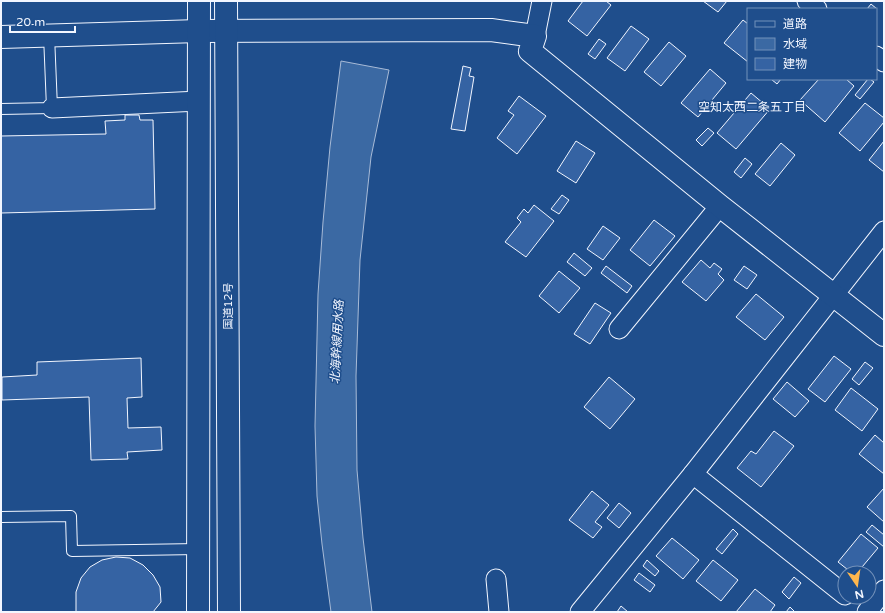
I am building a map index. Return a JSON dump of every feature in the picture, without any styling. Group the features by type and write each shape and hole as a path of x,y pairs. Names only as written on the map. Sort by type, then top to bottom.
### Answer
{"main road":[{"path":"198,612 199,1"},
{"name":"国道12号","path":"226,1 229,612"},
{"path":"1,37 199,31 491,30 535,36 530,51 720,206 884,334"}],"street":[{"path":"535,36 542,1"},
{"path":"807,1 816,8"},
{"path":"52,108 199,101"},
{"path":"619,329 720,206"},
{"path":"580,612 692,474 884,231"},
{"path":"692,474 837,589"},
{"path":"496,579 499,612"},
{"path":"857,605 866,612 884,590"}],"lane":[{"path":"1,109 52,108 49,35"},
{"path":"1,517 71,516 72,551 198,549"}],"water":[{"name":"北海幹線用水路","path":"341,61 389,70 371,157 360,260 356,376 357,470 372,612 331,612 317,496 315,426 318,294 330,147"}],"building":[{"path":"583,1 606,1 611,5 587,36 568,21"},
{"path":"703,1 727,1 718,12"},
{"path":"871,4 876,8 868,8"},
{"path":"743,20 747,23 747,61 724,43"},
{"path":"631,26 649,39 625,71 607,58"},
{"path":"599,39 606,44 595,59 588,54"},
{"path":"669,42 686,56 661,86 644,72"},
{"path":"463,66 471,68 469,76 474,77 465,131 451,129"},
{"path":"710,69 726,83 698,117 681,103"},
{"path":"772,80 780,80 777,84"},
{"path":"818,80 847,80 854,86 825,122 800,100"},
{"path":"867,80 874,82 860,99 855,95"},
{"path":"751,93 770,109 736,149 717,133"},
{"path":"519,96 546,116 517,154 497,138 514,115 508,111"},
{"path":"865,103 884,118 884,122 860,151 839,133"},
{"path":"125,115 139,115 140,120 153,120 155,209 1,213 1,136 106,134 105,121 125,120"},
{"path":"708,128 714,133 702,146 696,140"},
{"path":"576,141 595,153 576,183 557,171"},
{"path":"884,141 884,172 869,160"},
{"path":"781,143 795,155 770,186 755,174"},
{"path":"745,158 752,164 741,178 734,172"},
{"path":"562,195 569,200 559,214 551,209"},
{"path":"534,205 554,221 526,257 505,242 521,222 517,218 524,209 528,213"},
{"path":"654,220 675,236 650,266 630,250"},
{"path":"603,226 620,238 603,260 587,249"},
{"path":"574,253 592,268 585,276 567,262"},
{"path":"701,260 710,268 714,263 722,269 718,274 724,280 706,301 682,282"},
{"path":"606,266 632,286 627,293 601,273"},
{"path":"744,266 757,275 747,289 734,280"},
{"path":"559,271 580,288 559,313 539,296"},
{"path":"756,294 784,317 765,340 736,317"},
{"path":"595,303 611,313 590,344 574,334"},
{"path":"834,356 851,369 825,402 808,389"},
{"path":"141,358 142,397 127,398 128,428 161,427 162,450 127,452 128,459 91,460 89,397 2,400 2,377 37,375 37,362"},
{"path":"865,362 873,368 859,385 852,379"},
{"path":"609,377 635,399 610,429 584,407"},
{"path":"787,382 809,401 795,417 773,399"},
{"path":"851,388 878,409 862,431 835,410"},
{"path":"774,431 794,446 761,487 737,468 751,451 756,454"},
{"path":"875,435 884,443 884,474 859,454"},
{"path":"884,488 884,522 867,507"},
{"path":"592,491 609,505 595,522 602,527 593,538 569,520"},
{"path":"619,503 631,513 619,528 607,518"},
{"path":"872,525 884,535 884,547 866,532"},
{"path":"733,529 738,534 722,554 716,549"},
{"path":"861,534 878,548 864,565 842,565 838,562"},
{"path":"672,538 699,560 683,579 656,556"},
{"path":"116,557 130,558 143,565 153,575 160,587 161,602 153,612 76,612 76,592 81,578 90,567 102,560"},
{"path":"647,560 659,571 655,576 643,566"},
{"path":"713,560 738,580 721,601 696,581"},
{"path":"639,573 655,585 650,592 634,580"},
{"path":"794,577 801,583 789,599 782,592"},
{"path":"755,589 775,605 770,612 736,612"},
{"path":"621,606 628,612 617,612"},
{"path":"790,607 795,612 786,612"}],"district":[{"name":"空知太西二条五丁目","path":"752,107"}]}
